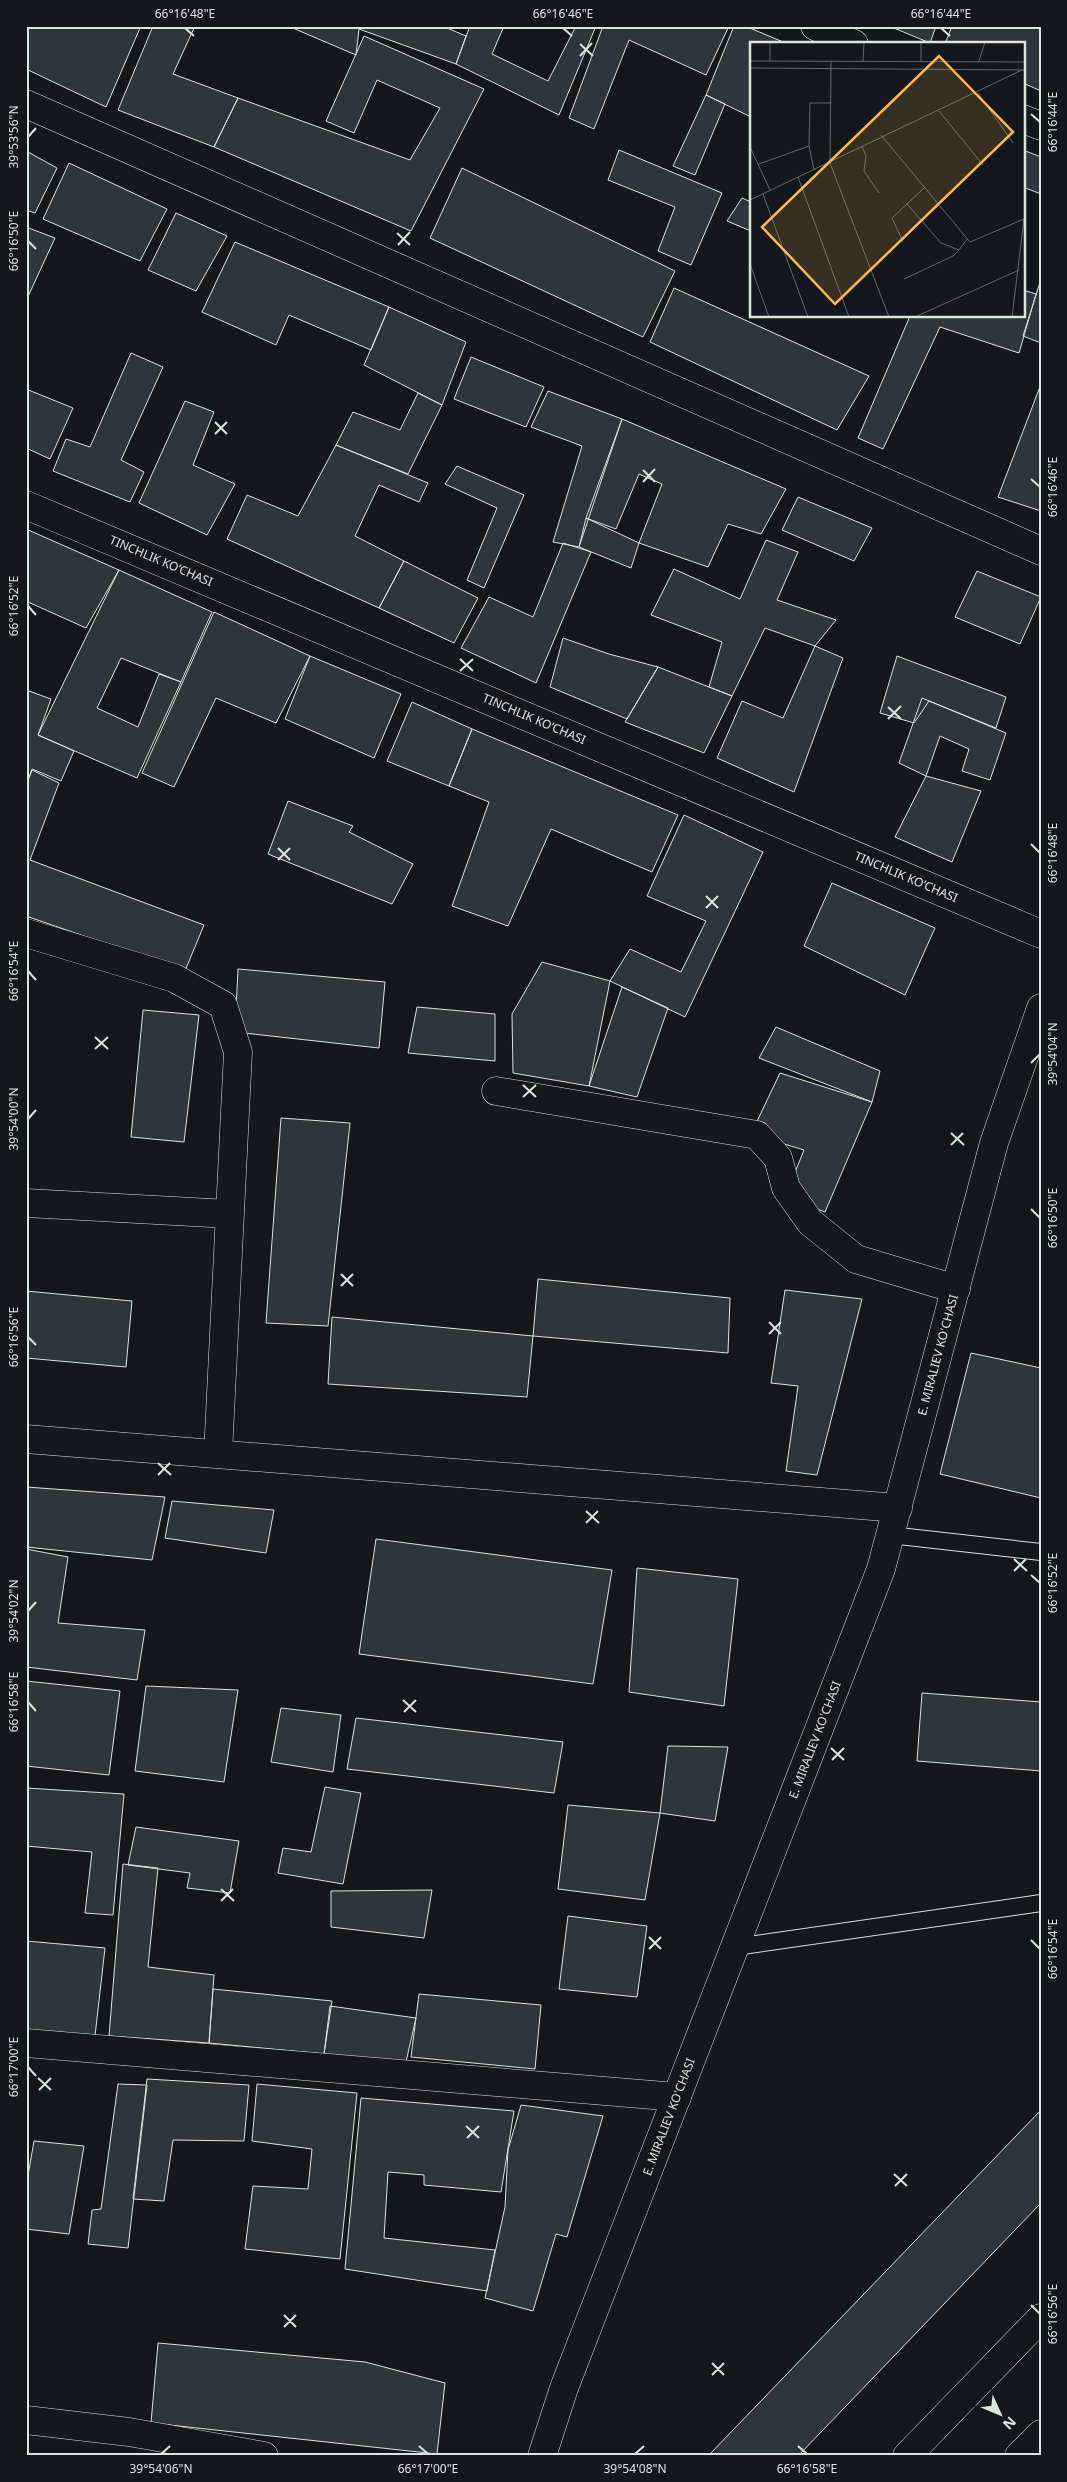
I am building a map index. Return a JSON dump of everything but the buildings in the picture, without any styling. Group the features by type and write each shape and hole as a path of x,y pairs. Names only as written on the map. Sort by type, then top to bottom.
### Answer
{"street":[{"path":"815,26 850,42"},
{"path":"26,104 1041,551"},
{"path":"1024,119 1041,126"},
{"name":"TINCHLIK KO’CHASI","path":"26,504 1041,934"},
{"path":"26,933 174,978 223,1004 238,1052 218,1454"},
{"name":"E. MIRALIEV KO'CHASI","path":"542,2456 564,2388 881,1569 994,1143 1041,1008"},
{"path":"496,1091 757,1135 778,1158 786,1188 810,1222 856,1259 956,1289"},
{"path":"26,1203 230,1214"},
{"path":"26,1439 898,1508"},
{"path":"26,2043 677,2096"},
{"path":"907,2456 1041,2318"},
{"path":"26,2420 129,2432 264,2456"},
{"path":"1019,2456 1041,2434"}],"lane":[{"path":"890,1535 1041,1552"},
{"path":"735,1947 1041,1903"}]}
